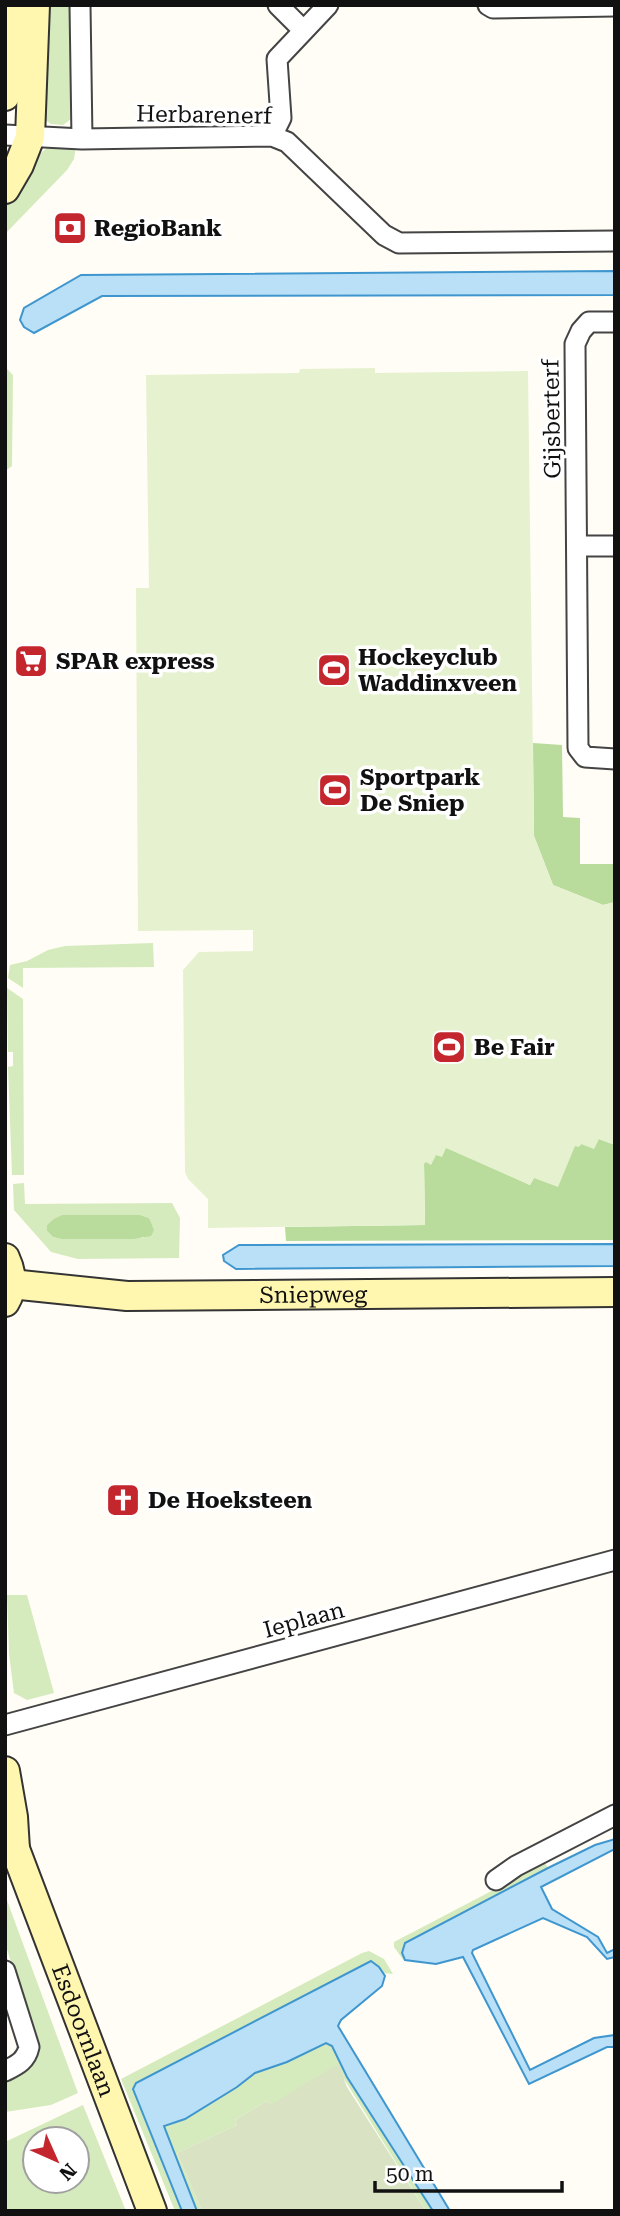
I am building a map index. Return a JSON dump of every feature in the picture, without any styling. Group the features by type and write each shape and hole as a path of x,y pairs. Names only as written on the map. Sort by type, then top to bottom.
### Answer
{"street":[{"path":"5,96 11,5"},
{"path":"5,189 19,165 18,136 35,5"},
{"path":"80,5 82,139"},
{"path":"278,5 303,30"},
{"path":"272,136 281,118 277,59 328,5"},
{"path":"497,6 615,6"},
{"name":"Herbarenerf","path":"18,136 82,139 272,136 287,142 384,235 398,243 615,241"},
{"name":"Gijsberterf","path":"615,322 589,322 575,344 578,748 585,757 615,759"},
{"path":"578,546 615,546"},
{"name":"Sniepweg","path":"7,1281 127,1296 615,1292"},
{"name":"Ieplaan","path":"5,1725 615,1560"},
{"name":"Esdoornlaan","path":"5,1771 13,1817 10,1842 152,2211"},
{"path":"496,1881 516,1866 615,1815"},
{"path":"5,1971 29,2047 20,2064 5,2071"}],"green space":[{"path":"41,5 73,5 74,111 71,119 63,125 51,124 44,119"},
{"path":"76,145 74,159 67,170 5,234 5,207 36,158 48,148"},
{"path":"5,367 13,375 12,466 5,471"},
{"name":"Sportpark De Sniep","path":"375,368 375,373 528,371 534,836 553,885 603,905 615,902 615,1145 599,1139 594,1149 581,1144 579,1147 575,1146 558,1187 534,1178 530,1185 446,1148 442,1157 436,1155 431,1165 426,1162 424,1164 425,1225 208,1228 208,1199 188,1179 185,1172 183,970 199,952 253,951 253,930 138,931 136,588 149,588 146,375 299,373 300,369"},
{"path":"533,743 562,745 563,817 580,818 580,864 615,864 615,902 603,905 553,885 534,836"},
{"path":"153,943 154,967 23,968 23,988 8,978 10,965 27,961 48,950 65,946"},
{"path":"7,988 23,999 24,1175 12,1175 8,1067 13,1066 13,1052 8,1052"},
{"path":"599,1139 615,1145 615,1240 286,1241 285,1227 425,1225 424,1163 446,1147 530,1185 534,1178 575,1146"},
{"path":"24,1183 25,1204 172,1203 180,1218 179,1258 78,1259 51,1252 14,1210 13,1184","holes":["62,1215 140,1215 149,1218 144,1238 61,1239 53,1237 47,1231"]},
{"path":"62,1215 140,1215 149,1218 154,1230 151,1236 134,1239 61,1239 53,1237 47,1231 47,1225"},
{"path":"7,1595 27,1595 54,1693 27,1700 14,1693 9,1654"},
{"path":"545,1863 548,1868 405,1943 402,1953 404,1961 394,1947 394,1942"},
{"path":"5,1895 78,2093 51,2105 5,2112 5,2080 35,2037 5,1943"},
{"path":"369,1951 384,1959 393,1974 383,1973 379,1967 151,2135 182,2211 175,2211 121,2079"},
{"path":"324,2043 332,2046 347,2077 433,2211 426,2211 344,2079 270,2106 267,2101 235,2120 237,2125 177,2153 202,2211 197,2211 164,2126 185,2119 255,2073"},
{"path":"338,2064 347,2087 426,2211 202,2211 177,2153 237,2125 235,2120 267,2101 270,2105"},
{"path":"83,2105 126,2211 5,2211 5,2142 21,2134 21,2195 91,2195 91,2125 41,2125"}],"water":[{"path":"615,271 615,295 102,296 34,333 24,327 20,320 24,308 81,275"},
{"path":"615,1244 615,1266 236,1269 224,1261 223,1255 239,1245"},
{"path":"615,1839 615,1849 541,1887 552,1909 598,1937 607,1953 615,1949 615,1957 607,1959 587,1937 543,1918 473,1950 472,1953 530,2070 594,2038 615,2035 615,2047 607,2047 529,2084 463,1957 436,1964 405,1960 402,1953 405,1943 548,1868 595,1845"},
{"path":"371,1961 385,1976 382,1986 341,2020 338,2026 450,2211 433,2211 347,2077 332,2046 326,2043 287,2062 255,2073 185,2119 164,2126 197,2211 182,2211 133,2089 136,2083"}],"place":[{"name":"RegioBank","path":"70,228"},
{"name":"SPAR express","path":"31,661"},
{"name":"Hockeyclub Waddinxveen","path":"334,670"},
{"name":"Sportpark De Sniep","path":"335,790"},
{"name":"Be Fair","path":"449,1047"},
{"name":"De Hoeksteen","path":"123,1500"}]}
